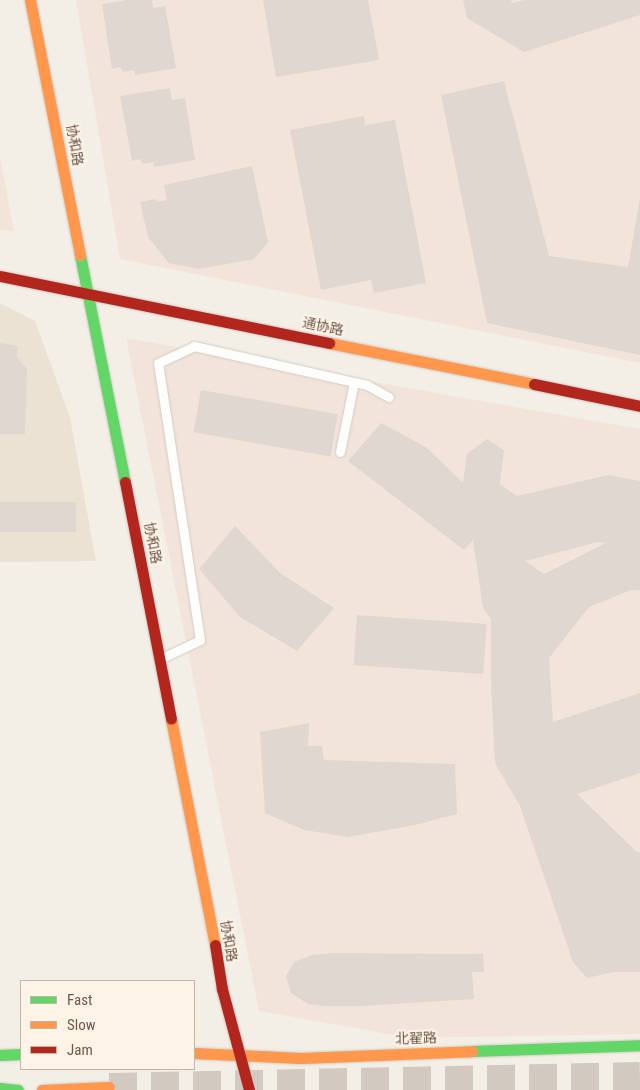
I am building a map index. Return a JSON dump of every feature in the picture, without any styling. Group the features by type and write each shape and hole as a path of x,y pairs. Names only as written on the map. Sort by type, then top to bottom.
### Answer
{"main road":[{"name":"协和路","path":"30,0 160,660 222,989 242,1057 249,1090"},
{"name":"通协路","path":"0,276 640,406"},
{"name":"北翟路","path":"195,1053 242,1057 301,1058 640,1045"},
{"path":"0,1055 20,1054"},
{"path":"42,1090 109,1087"},
{"path":"0,1088 18,1090"}],"lane":[{"path":"160,660 200,640 158,363 194,346 354,382 389,397"},
{"path":"340,452 354,382"}],"shaded area":[{"path":"76,0 640,0 640,363 120,259"},
{"path":"0,156 14,231 0,230"},
{"path":"0,303 35,321 70,417 96,561 0,562"},
{"path":"126,338 640,429 640,1034 411,1038 259,1011"}],"building":[{"path":"127,0 152,0 153,8 165,6 176,68 135,75 134,70 123,72 120,67 112,69 102,4"},
{"path":"263,0 368,0 379,60 276,77"},
{"path":"463,0 511,0 512,3 524,0 640,0 640,15 524,52 467,18"},
{"path":"504,81 549,256 628,267 640,198 640,355 487,323 441,95"},
{"path":"170,88 172,100 185,98 195,160 154,167 153,162 143,164 140,159 132,161 120,96"},
{"path":"364,116 365,125 395,120 426,283 374,293 371,280 321,290 290,130"},
{"path":"252,166 268,242 254,259 199,269 169,263 148,237 140,202 156,199 157,202 167,200 164,185"},
{"path":"0,343 18,346 17,357 27,369 25,434 0,434"},
{"path":"201,390 338,414 330,456 194,432"},
{"path":"381,423 426,447 463,483 467,454 487,439 504,450 500,484 517,496 608,475 640,481 640,590 631,590 589,607 549,658 553,722 640,693 640,773 577,794 637,852 640,852 640,972 614,972 587,978 573,962 520,806 495,763 491,682 491,619 483,608 473,540 464,550 348,461","holes":["598,542 606,543 544,574 525,561"]},
{"path":"0,502 76,502 76,532 0,532"},
{"path":"235,526 280,573 334,608 297,651 240,617 199,569"},
{"path":"357,615 487,624 483,674 354,665"},
{"path":"309,723 308,746 322,746 324,760 455,764 457,814 415,825 348,837 304,830 265,813 260,732"},
{"path":"334,953 483,954 484,972 472,972 474,999 361,1006 323,1006 308,1004 291,993 286,976 294,962 312,955"}],"tunnel":[{"path":"109,1087 640,1076"}],"traffic: fast":[{"path":"80,255 125,482"},
{"path":"472,1051 640,1045"},
{"path":"0,1055 20,1054"},
{"path":"0,1088 18,1090"}],"traffic: slow":[{"path":"30,0 80,255"},
{"path":"329,343 534,384"},
{"path":"171,719 215,945"},
{"path":"195,1053 301,1058 472,1051"},
{"path":"42,1090 109,1087"}],"traffic: jam":[{"path":"0,276 329,343"},
{"path":"534,384 640,406"},
{"path":"125,482 171,719"},
{"path":"215,945 222,989 249,1090"}]}
